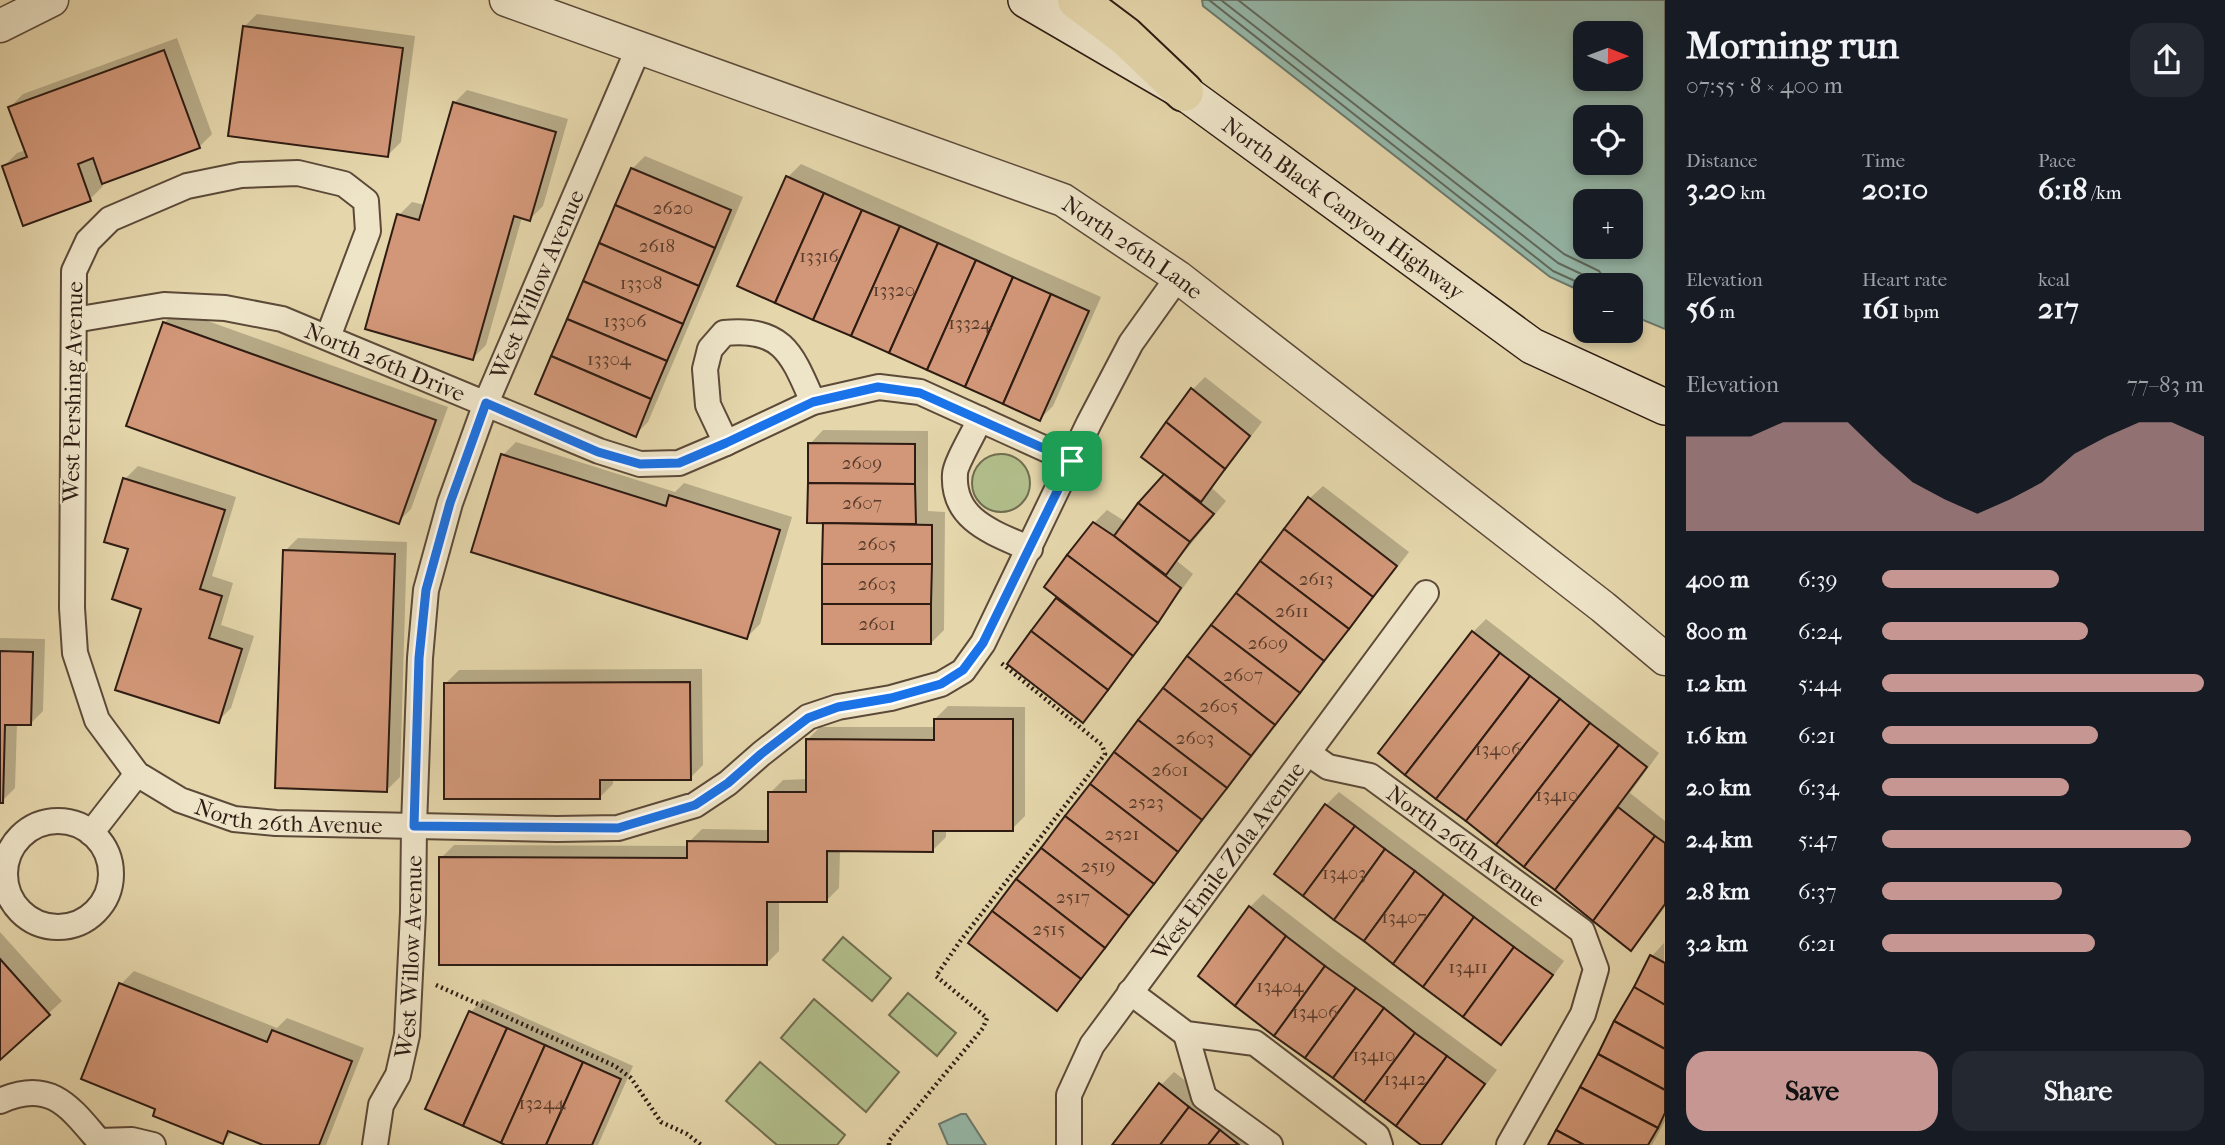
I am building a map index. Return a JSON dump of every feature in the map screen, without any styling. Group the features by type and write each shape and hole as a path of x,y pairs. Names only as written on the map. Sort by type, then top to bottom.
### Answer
{"highway":[{"path":"1077,0 1125,36 1184,92"}],"main road":[{"name":"North Black Canyon Highway","path":"1026,0 1184,92 1532,346 1665,407"}],"street":[{"path":"0,26 52,0"},
{"name":"North 26th Lane","path":"506,0 1063,200 1178,277 1603,607 1665,659"},
{"name":"West Willow Avenue","path":"374,1145 381,1105 398,1074 407,1035 411,985 419,658 426,590 450,503 486,403 639,47"},
{"name":"West Pershing Avenue","path":"137,774 97,720 75,653 72,608 74,271 88,241 110,219 187,186 241,175 298,173 344,184 366,201 368,231 328,337"},
{"name":"North 26th Avenue","path":"137,774 180,800 234,820 276,823 618,828 695,805 728,783 808,718 838,707 891,698 941,684 990,651 1030,549 1089,423 1131,343 1178,277"},
{"name":"North 26th Drive","path":"74,320 164,305 225,308 282,319 598,452 640,464 679,463 813,402 878,387 920,393 1072,461"},
{"path":"726,443 708,405 705,369 710,349 723,333 745,331 773,338 795,361 813,402"},
{"path":"980,419 954,472 960,505 980,526 1030,549"},
{"name":"West Emile Zola Avenue","path":"1069,1145 1069,1095 1092,1045 1426,593"},
{"name":"North 26th Avenue","path":"1308,753 1328,766 1370,776 1582,931 1596,969 1583,1014 1509,1145"},
{"path":"91,833 137,774"},
{"path":"61,821 77,825 91,833 103,847 110,864 110,882 105,899 94,914 79,923 61,928 44,926 27,918 7,889 5,873 9,856 17,842 29,830 44,823 61,821"},
{"path":"1130,992 1186,1034 1255,1043 1377,1136 1380,1145"},
{"path":"1186,1034 1204,1097 1270,1145"},
{"path":"0,1101 12,1095 40,1093 67,1104 97,1143 132,1140 153,1145"}],"path":[{"path":"888,1145 984,1028 987,1018 936,976 1105,754 1102,745 990,651"},
{"path":"411,985 439,985 615,1066 631,1078 661,1122 687,1134 701,1145"}],"green space":[{"path":"1001,454 1012,456 1025,467 1030,483 1028,494 1017,507 1001,512 990,510 977,499 972,483 974,472 985,459"},
{"path":"843,937 891,978 872,1001 823,960"},
{"path":"908,993 956,1033 937,1056 889,1015"},
{"path":"814,999 899,1072 866,1112 781,1038"},
{"path":"760,1062 845,1135 837,1145 777,1145 726,1101"}],"water":[{"path":"1202,0 1665,0 1665,329 1643,320 1643,273 1573,273 1573,288 1550,277 1203,6"},
{"path":"966,1114 986,1145 948,1145 939,1124"}],"building":[{"path":"243,26 403,48 388,157 228,136"},
{"path":"164,50 200,148 102,184 93,158 78,164 91,201 23,226 2,166 27,157 8,107"},
{"path":"453,102 556,132 530,221 514,216 473,360 365,329 397,214 419,220"},
{"path":"631,168 731,210 715,248 615,205"},
{"path":"786,176 824,193 775,303 737,286"},
{"path":"824,193 862,210 813,320 775,303"},
{"path":"615,205 715,248 699,286 599,243"},
{"path":"862,210 900,226 851,336 813,320"},
{"path":"900,226 938,243 889,353 851,336"},
{"path":"599,243 699,286 683,324 583,281"},
{"path":"938,243 976,260 927,370 889,353"},
{"path":"976,260 1013,277 965,387 927,370"},
{"path":"1013,277 1051,294 1003,404 965,387"},
{"path":"583,281 683,324 667,361 567,319"},
{"path":"1051,294 1089,311 1040,421 1003,404"},
{"path":"567,319 667,361 651,399 551,356"},
{"path":"163,322 436,420 399,524 126,426"},
{"path":"551,356 651,399 636,437 535,394"},
{"path":"1191,388 1250,436 1225,469 1166,422"},
{"path":"1166,422 1225,469 1201,502 1141,457"},
{"path":"808,443 915,444 915,484 808,483"},
{"path":"501,454 666,506 669,495 780,530 747,639 471,552"},
{"path":"1164,474 1214,514 1190,542 1138,503"},
{"path":"123,478 225,510 200,589 222,596 209,638 242,649 219,723 115,690 141,609 112,599 128,549 104,542"},
{"path":"808,483 915,484 916,524 807,523"},
{"path":"1308,497 1397,566 1373,597 1284,529"},
{"path":"1138,503 1190,542 1166,575 1114,536"},
{"path":"1093,522 1181,588 1158,623 1067,555"},
{"path":"823,523 932,525 932,564 822,564"},
{"path":"1284,529 1373,597 1349,629 1260,561"},
{"path":"283,550 395,554 387,792 275,788"},
{"path":"1067,555 1158,623 1133,656 1044,587"},
{"path":"1260,561 1349,629 1324,661 1236,593"},
{"path":"822,564 932,564 931,604 822,604"},
{"path":"1236,593 1324,661 1300,693 1211,625"},
{"path":"1056,598 1133,656 1108,690 1031,631"},
{"path":"822,604 931,604 931,644 822,644"},
{"path":"1211,625 1300,693 1275,725 1187,656"},
{"path":"1031,631 1108,690 1083,723 1007,664"},
{"path":"1472,631 1500,653 1405,775 1378,753"},
{"path":"0,651 33,652 31,725 5,725 3,803 0,803"},
{"path":"1500,653 1530,676 1436,799 1405,775"},
{"path":"1187,656 1275,725 1251,756 1163,688"},
{"path":"1530,676 1560,699 1466,821 1436,799"},
{"path":"690,682 691,780 600,780 600,799 444,799 444,683"},
{"path":"1163,688 1251,756 1227,788 1138,720"},
{"path":"1560,699 1590,723 1496,845 1466,821"},
{"path":"934,719 1013,719 1013,831 933,831 933,852 827,851 827,902 767,902 767,965 439,965 439,857 687,858 687,841 768,842 768,792 806,792 806,739 934,740"},
{"path":"1138,720 1227,788 1202,820 1114,752"},
{"path":"1590,723 1619,745 1524,867 1496,845"},
{"path":"1619,745 1647,767 1555,890 1524,867"},
{"path":"1114,752 1202,820 1178,852 1090,784"},
{"path":"1090,784 1178,852 1154,884 1065,816"},
{"path":"1325,804 1355,826 1303,896 1274,874"},
{"path":"1618,807 1655,836 1593,921 1555,890"},
{"path":"1065,816 1154,884 1129,916 1041,848"},
{"path":"1355,826 1385,849 1334,920 1303,896"},
{"path":"1655,836 1665,843 1665,904 1631,951 1593,921"},
{"path":"1041,848 1129,916 1105,948 1016,879"},
{"path":"1385,849 1415,871 1364,941 1334,920"},
{"path":"1415,871 1444,894 1393,964 1364,941"},
{"path":"1016,879 1105,948 1081,979 992,911"},
{"path":"1444,894 1474,917 1423,987 1393,964"},
{"path":"1249,906 1286,936 1235,1006 1198,976"},
{"path":"992,911 1081,979 1057,1011 968,943"},
{"path":"1474,917 1514,947 1463,1017 1423,987"},
{"path":"1286,936 1325,966 1274,1036 1235,1006"},
{"path":"1514,947 1553,975 1501,1045 1463,1017"},
{"path":"1650,955 1665,963 1665,1005 1634,987"},
{"path":"0,959 50,1015 0,1060"},
{"path":"1325,966 1356,988 1305,1058 1274,1036"},
{"path":"119,983 267,1042 272,1030 352,1061 319,1145 263,1145 228,1131 223,1144 153,1116 155,1109 81,1079"},
{"path":"1634,987 1665,1005 1665,1049 1614,1021"},
{"path":"1356,988 1384,1008 1333,1078 1305,1058"},
{"path":"1384,1008 1415,1033 1364,1102 1333,1078"},
{"path":"469,1011 507,1028 463,1126 425,1109"},
{"path":"1614,1021 1665,1049 1665,1090 1598,1054"},
{"path":"507,1028 545,1045 501,1143 463,1126"},
{"path":"1415,1033 1447,1056 1396,1126 1364,1102"},
{"path":"545,1045 583,1062 546,1145 505,1145 501,1143"},
{"path":"1598,1054 1665,1090 1665,1113 1658,1128 1580,1087"},
{"path":"1447,1056 1485,1084 1441,1145 1421,1145 1396,1126"},
{"path":"583,1062 621,1079 592,1145 546,1145"},
{"path":"1159,1083 1189,1107 1160,1145 1112,1145"},
{"path":"1580,1087 1658,1128 1648,1145 1584,1145 1556,1130"},
{"path":"1189,1107 1220,1130 1208,1145 1160,1145"},
{"path":"1220,1130 1239,1145 1208,1145"},
{"path":"1556,1130 1584,1145 1548,1145"}],"route":[{"path":"878,387 920,393 1072,461 983,643 963,670 941,684 891,698 838,707 808,718 728,783 695,805 618,828 414,826 419,658 426,590 450,503 486,403 598,452 640,464 679,463 813,402 878,387"}]}
